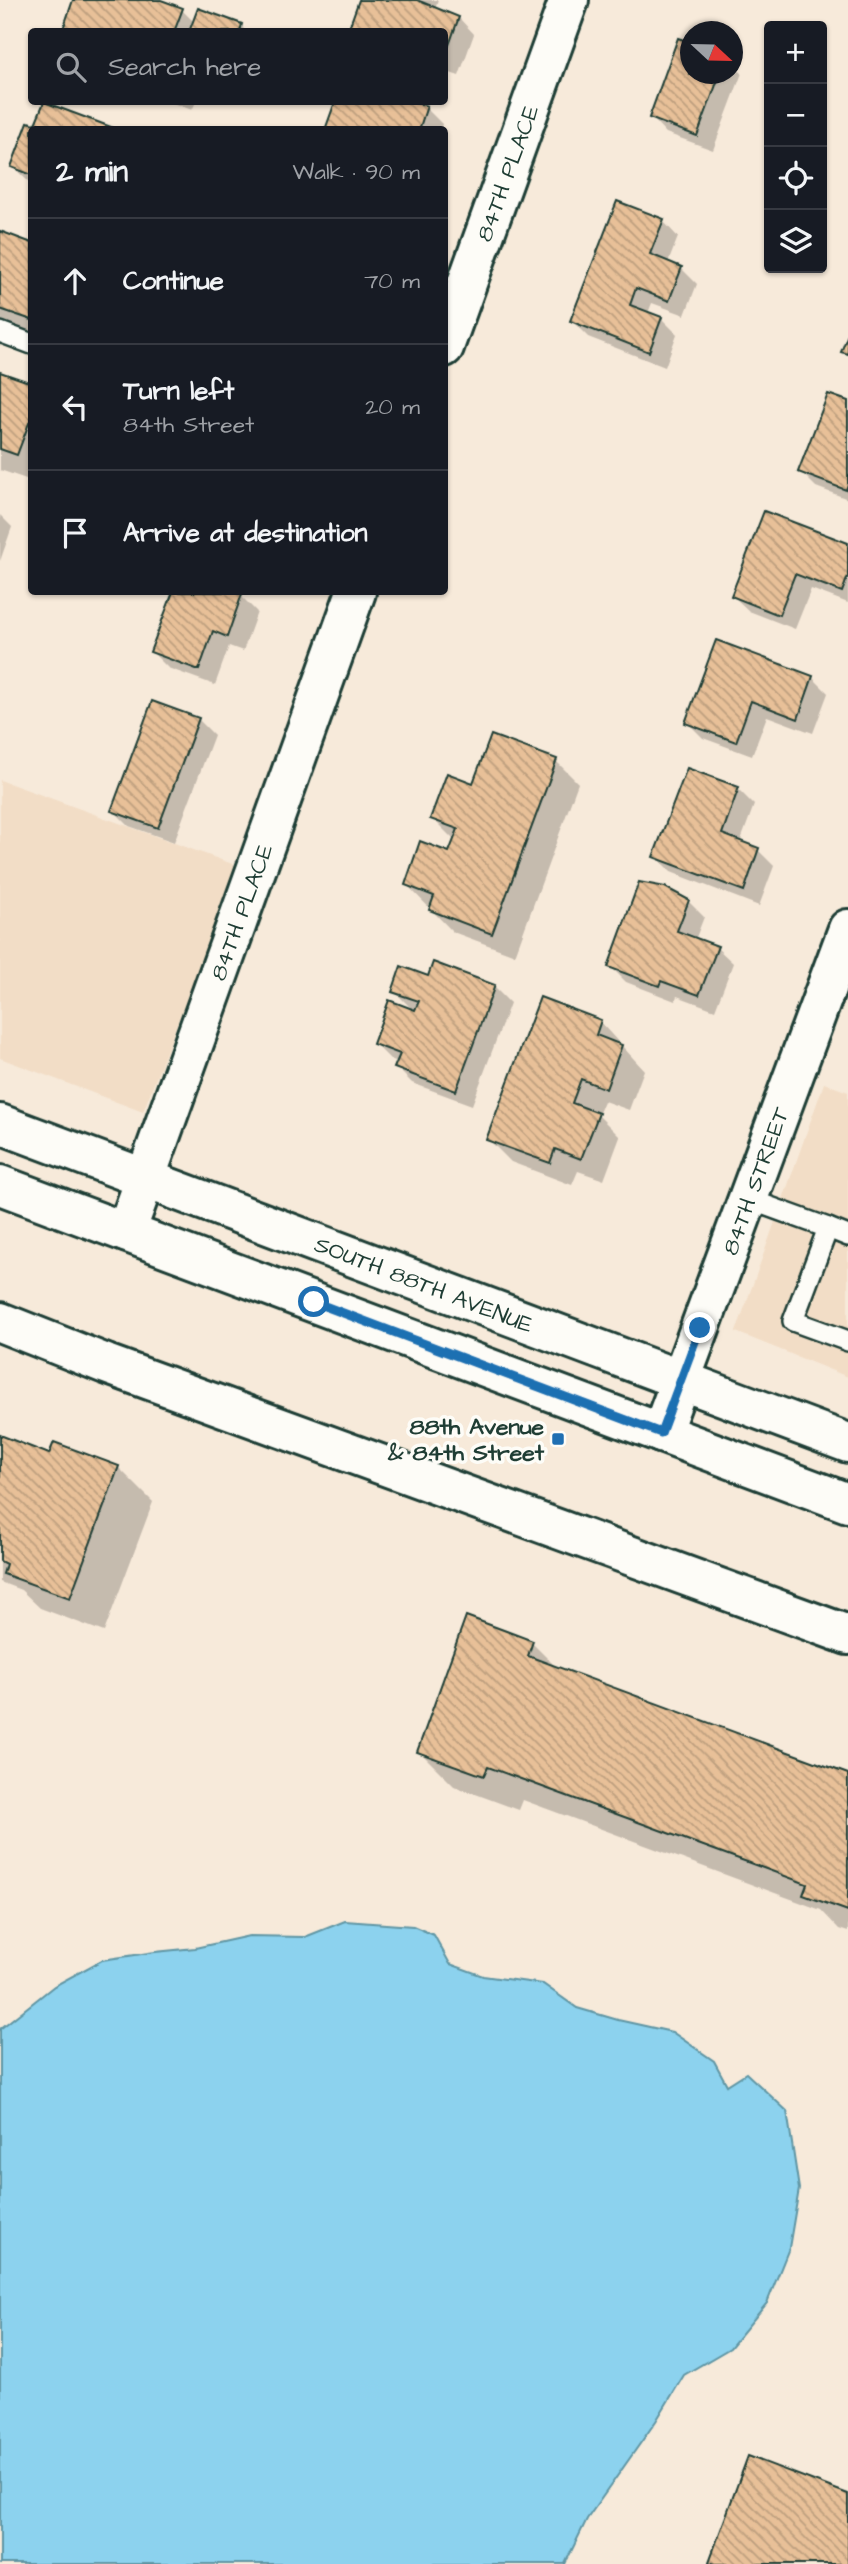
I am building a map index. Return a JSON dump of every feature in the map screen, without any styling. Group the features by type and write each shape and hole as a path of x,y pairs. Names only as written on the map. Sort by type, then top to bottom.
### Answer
{"street":[{"name":"84TH PLACE","path":"448,336 569,0"},
{"name":"84TH PLACE","path":"126,1231 355,595"},
{"name":"84TH STREET","path":"661,1433 848,929"},
{"name":"SOUTH 88TH AVENUE","path":"0,1124 848,1443"},
{"path":"0,1185 848,1503"},
{"path":"0,1322 106,1364 848,1635"}],"lane":[{"path":"0,332 28,342"},
{"path":"748,1199 848,1236"},
{"path":"828,1228 793,1321 848,1341"}],"shaded area":[{"path":"0,780 238,866 143,1112 0,1058"},
{"path":"824,1083 848,1092 848,1377 736,1332"}],"water":[{"path":"345,1921 413,1926 434,1935 450,1964 483,1976 543,1984 577,2008 672,2032 714,2061 727,2085 746,2073 787,2111 799,2189 789,2248 767,2303 730,2348 684,2375 656,2421 587,2519 565,2564 0,2564 0,2029 54,1986 102,1960 195,1948 249,1936 305,1937"}],"building":[{"path":"73,0 161,0 183,8 176,28 63,28"},
{"path":"359,0 417,0 459,17 448,48 448,28 349,28"},
{"path":"198,8 242,24 241,28 190,28"},
{"path":"678,38 680,39 680,84 716,84 697,136 649,118"},
{"path":"43,105 52,105 108,126 28,126 28,173 11,167 28,122 35,124"},
{"path":"334,105 427,106 420,126 326,126"},
{"path":"617,201 664,219 650,254 682,267 669,301 636,288 630,305 662,317 649,352 570,321"},
{"path":"0,231 28,242 28,319 0,309"},
{"path":"848,334 848,354 841,352"},
{"path":"0,372 28,382 28,426 17,455 0,449"},
{"path":"828,394 848,401 846,490 798,472"},
{"path":"764,511 848,543 848,576 842,592 795,574 779,615 731,596"},
{"path":"172,595 242,595 227,637 213,631 199,670 150,652"},
{"path":"716,640 813,676 798,719 751,701 736,742 685,723"},
{"path":"152,701 199,718 158,828 111,811"},
{"path":"491,735 557,759 492,934 429,910 434,896 405,885 420,841 449,852 458,829 430,819 447,773 473,783"},
{"path":"687,768 739,787 722,834 759,848 744,891 653,857"},
{"path":"639,882 665,887 689,900 677,931 718,946 699,995 661,981 659,986 608,967"},
{"path":"433,962 495,985 456,1091 394,1068 400,1054 373,1044 389,1000 415,1010 419,1001 392,992 401,966 428,976"},
{"path":"540,997 601,1020 596,1035 622,1045 606,1089 581,1079 572,1103 599,1113 581,1159 555,1149 550,1163 486,1140"},
{"path":"0,1435 49,1454 54,1442 119,1466 70,1598 3,1574 6,1564 0,1561"},
{"path":"466,1616 533,1641 528,1656 848,1774 848,1911 803,1895 807,1884 488,1767 484,1776 417,1752"},
{"path":"748,2456 848,2494 848,2564 709,2562"}],"place":[{"name":"88th Avenue & 84th Street","path":"558,1439"}],"route":[{"path":"314,1302 661,1433 700,1328"}]}
